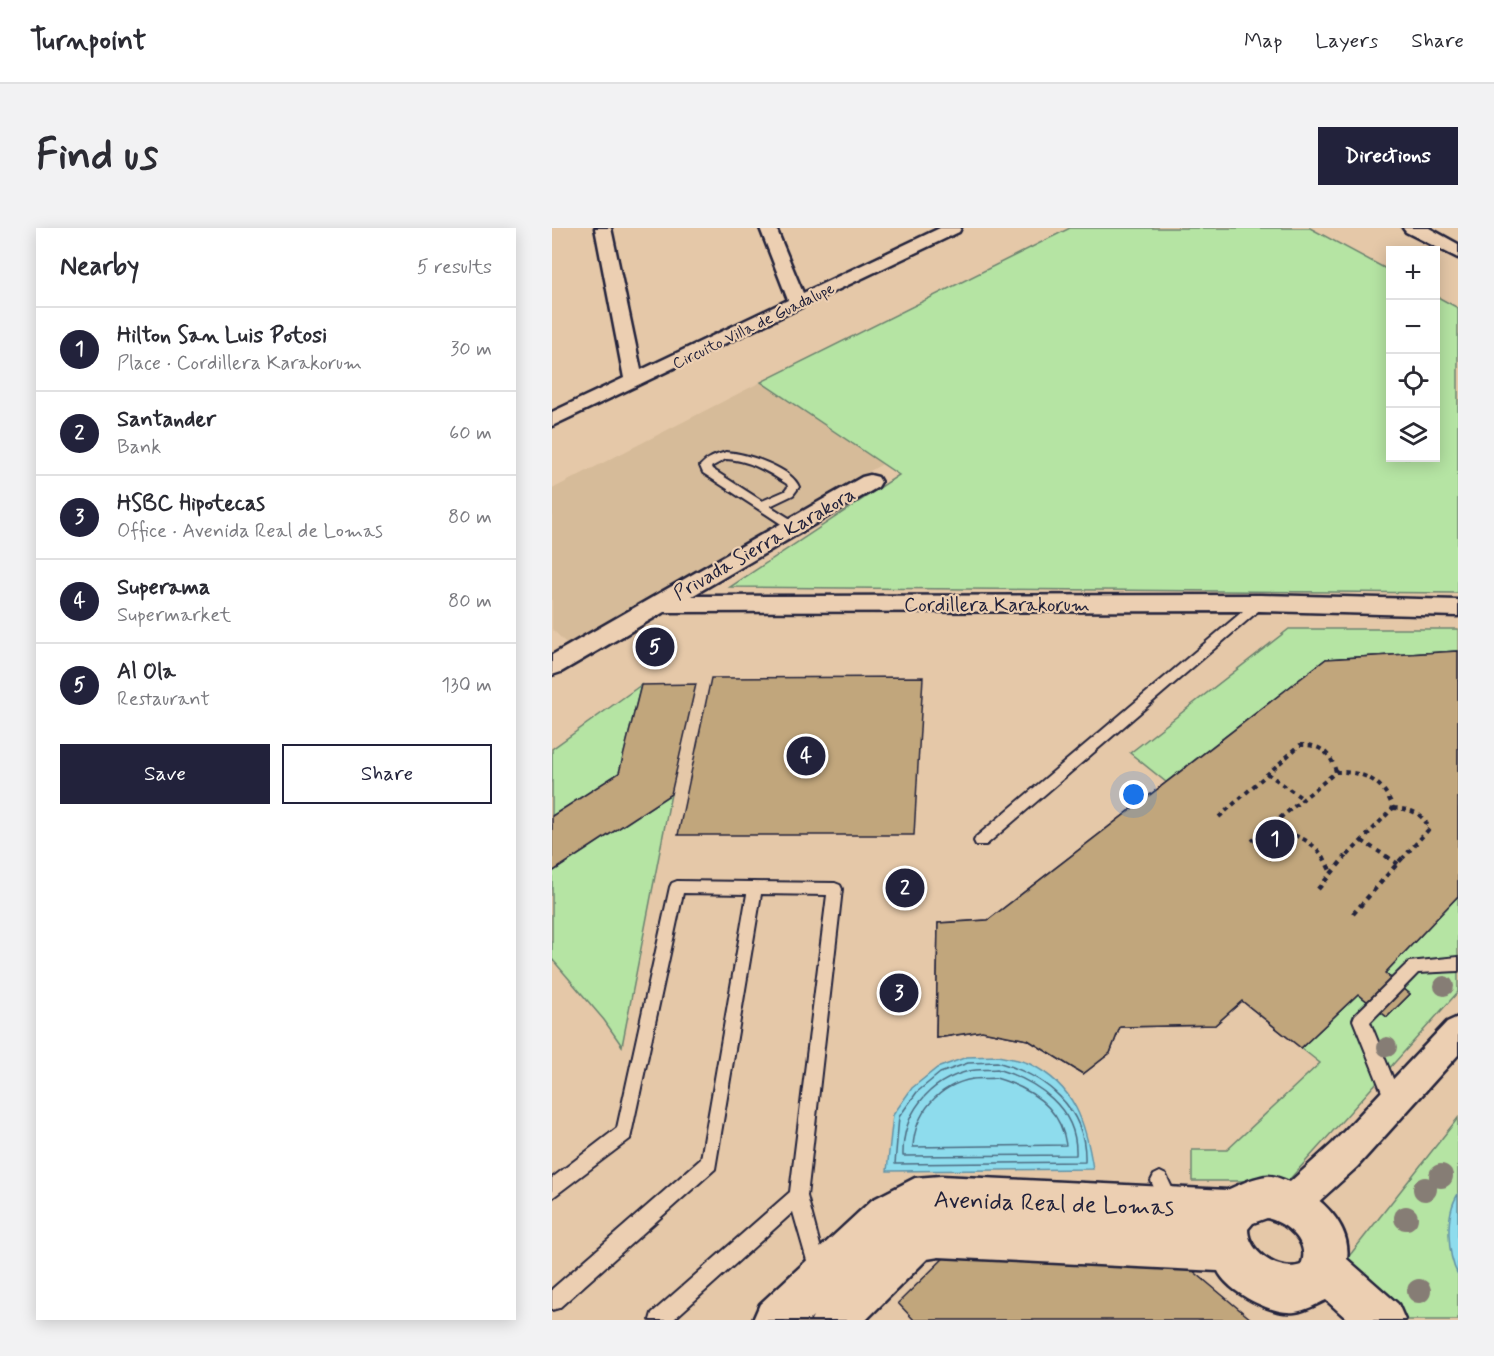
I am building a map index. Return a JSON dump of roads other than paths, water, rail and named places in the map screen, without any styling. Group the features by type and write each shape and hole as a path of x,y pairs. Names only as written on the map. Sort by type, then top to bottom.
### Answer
{"street":[{"path":"603,228 632,375"},
{"path":"768,228 795,296"},
{"path":"1413,228 1458,252"},
{"path":"1443,228 1458,236"},
{"name":"Circuito Villa de Guadalupe","path":"552,420 632,375 939,229"},
{"name":"Circuito Villa de Guadalupe","path":"552,405 632,375"},
{"name":"Privada Sierra Karakora","path":"658,604 870,482"},
{"name":"Cordillera Karakorum","path":"658,604 1260,603 1458,608"},
{"path":"552,666 658,604"},
{"path":"1302,1211 1345,1155 1458,1032"},
{"name":"Avenida Real de Lomas","path":"834,1320 900,1229 915,1199 1166,1194 1230,1231"},
{"path":"1267,1197 1302,1211 1321,1234 1325,1251 1323,1268 1318,1280 1297,1297 1294,1310 1253,1290 1240,1279 1231,1265 1230,1231 1243,1204 1267,1197"},
{"name":"Avenida Real de Lomas","path":"776,1320 820,1278 900,1229 926,1237 939,1234 1230,1231"},
{"path":"1323,1268 1382,1320"}],"lane":[{"path":"762,506 789,493 794,487 792,482 747,456 723,456 705,466 707,471 793,526"},
{"path":"981,841 1260,603"},
{"path":"552,1189 624,1133 677,887 836,890 798,1196 820,1278"},
{"path":"552,1301 709,1163 755,889"},
{"path":"1394,1101 1361,1020 1414,967 1458,964"},
{"path":"659,1320 798,1196"}],"water":[{"path":"998,1056 1030,1064 1058,1083 1068,1095 1082,1121 1093,1169 887,1171 893,1115 912,1088 937,1068 967,1057"},
{"path":"1458,1194 1458,1275 1450,1245 1449,1223"}],"place":[{"name":"Al Ola","path":"655,647"},
{"name":"Superama","path":"806,756"},
{"name":"Hilton San Luis Potosi","path":"1275,839"},
{"name":"Santander","path":"905,888"},
{"name":"HSBC Hipotecas","path":"899,993"}]}
